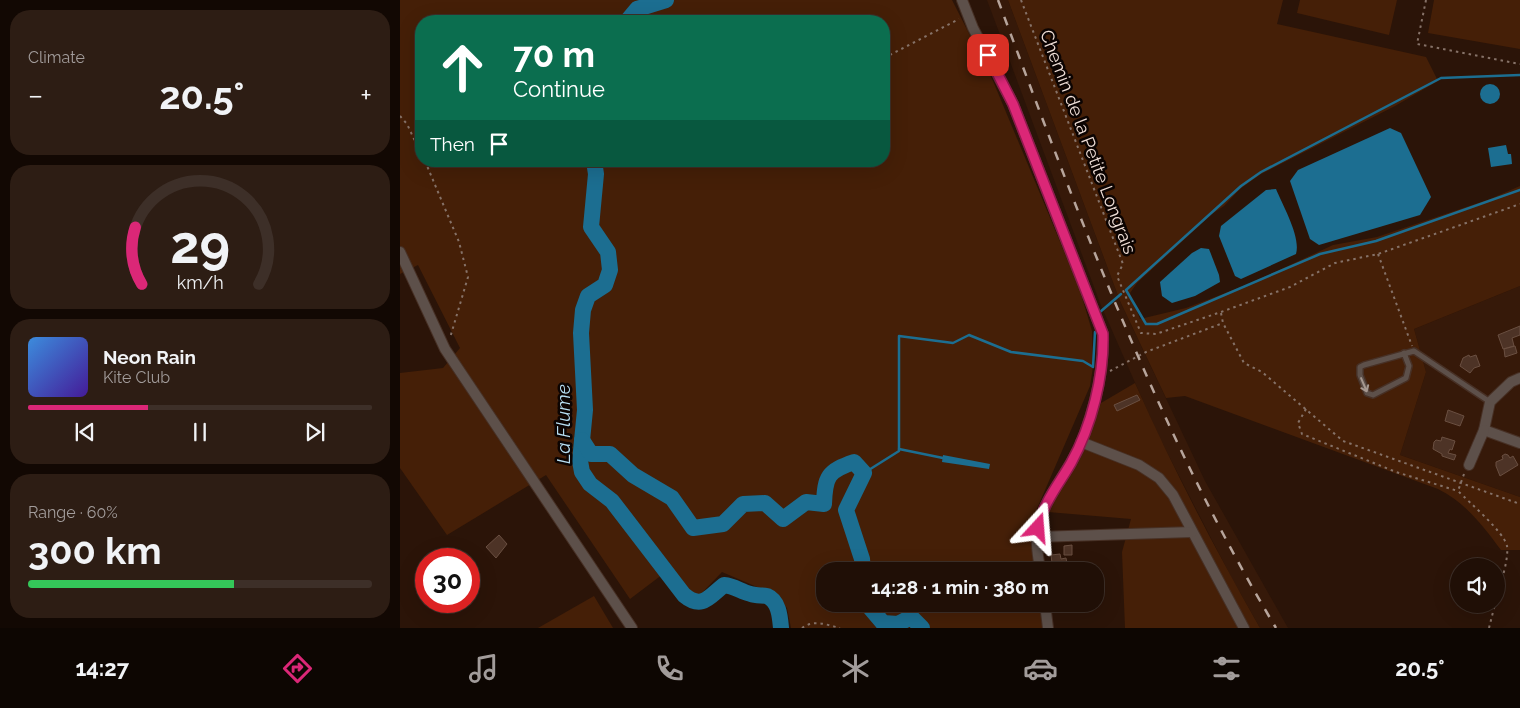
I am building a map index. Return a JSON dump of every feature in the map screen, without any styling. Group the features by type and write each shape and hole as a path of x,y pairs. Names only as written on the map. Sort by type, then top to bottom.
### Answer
{"street":[{"path":"962,0 1013,104 1103,334 1100,375 1081,442 1040,518 1037,537 1039,562"},
{"path":"400,252 445,349 632,628"},
{"path":"1469,465 1484,430 1490,402 1511,382 1520,378"},
{"path":"1484,430 1520,443"},
{"path":"1081,442 1139,465 1158,478 1173,495 1244,628"},
{"path":"1037,537 1192,532"},
{"path":"1046,612 1048,628"}],"lane":[{"path":"1404,353 1409,366 1406,378 1373,395 1367,393 1360,374 1360,367 1404,353 1414,351 1490,402"}],"path":[{"name":"Chemin de la Petite Longrais","path":"1021,0 1122,264 1117,276 1141,333 1156,334 1221,312"},
{"path":"1426,0 1417,44 1520,64"},
{"path":"890,55 968,15"},
{"path":"400,116 407,124 415,141"},
{"path":"428,167 459,242 468,278 445,349"},
{"path":"1520,204 1378,254 1334,263 1290,287 1221,312 1223,323 1244,363 1262,372 1343,441 1520,504"},
{"path":"1378,254 1414,351"},
{"path":"1100,375 1146,352 1223,323"},
{"path":"1306,409 1298,423 1302,434 1403,474 1458,491 1502,536 1507,547 1505,561"},
{"path":"1458,491 1459,483 1469,465"},
{"path":"1489,628 1493,613"},
{"path":"802,628 809,623 815,622 840,628"}],"shaded area":[{"path":"400,0 952,0 993,81 1079,287 1092,331 1093,367 1090,386 1036,511 1031,532 1033,562 816,562 816,612 1040,612 1043,628 791,628 787,608 778,596 722,572 696,599 671,568 630,599 546,475 447,535 400,468 400,373 443,368 460,348 418,265 400,274"},
{"path":"987,0 1008,0 1120,301 1205,481 1288,628 1260,628 1231,577 1158,435 1100,303"},
{"path":"1008,0 1283,0 1277,24 1426,57 1438,81 1395,106 1261,174 1240,189 1224,206 1212,214 1137,283 1130,293 1140,319 1186,308 1249,284 1333,245 1377,237 1490,199 1520,186 1520,286 1414,329 1426,372 1400,455 1520,497 1520,550 1501,550 1481,524 1465,508 1438,489 1185,396 1166,398 1120,301"},
{"path":"1300,0 1397,0 1389,35 1297,13"},
{"path":"1434,0 1520,0 1520,49 1428,33"},
{"path":"1520,286 1520,497 1400,455 1426,372 1414,329"},
{"path":"1135,383 1194,507 1260,628 1125,628 1122,552 1131,519 1048,512 1101,403"},
{"path":"594,596 613,628 538,628"}],"water":[{"path":"1490,84 1497,87 1500,94 1497,101 1490,104 1483,101 1480,94 1483,87"},
{"path":"1390,128 1401,133 1431,197 1420,215 1319,245 1310,239 1290,181 1298,170"},
{"path":"1506,145 1508,154 1511,154 1512,164 1491,167 1488,148"},
{"path":"1276,189 1294,230 1297,247 1296,254 1241,279 1235,276 1219,236 1221,226 1266,190"},
{"path":"1201,248 1209,249 1220,282 1195,296 1172,303 1162,296 1160,282 1192,253"},
{"path":"943,455 990,464 989,469 942,462"}],"building":[{"path":"1520,326 1520,335 1512,338 1514,346 1503,349 1498,335"},
{"path":"1515,346 1517,353 1505,357 1504,349"},
{"path":"1469,355 1470,357 1476,355 1480,366 1474,368 1470,373 1460,366 1463,358"},
{"path":"1137,395 1140,400 1117,411 1114,405"},
{"path":"1448,410 1464,416 1460,426 1445,421"},
{"path":"1442,437 1455,441 1452,450 1450,449 1448,453 1456,455 1454,460 1442,456 1442,454 1433,449 1434,442 1436,440 1441,441"},
{"path":"1505,454 1510,458 1513,456 1518,465 1500,476 1496,462 1503,459 1502,456"},
{"path":"499,535 507,544 496,558 486,547"},
{"path":"1072,545 1072,555 1064,555 1064,546"},
{"path":"1060,554 1061,559 1066,558 1067,562 1052,562 1051,555"}],"waterway":[{"name":"La Flume","path":"632,15 637,9 666,0"},
{"path":"1520,75 1441,78 1261,172 1241,186 1126,290 1146,324 1157,324 1320,254 1376,241 1520,190"},
{"name":"La Flume","path":"595,167 596,174 591,227 608,252 610,270 605,285 588,296 583,310 581,333 585,410 580,461 582,472 590,484 612,501 684,595 701,602 724,585 753,595 767,596 776,605 781,628"},
{"path":"1100,312 1121,294"},
{"path":"864,473 899,451 899,336 953,343 969,335 1011,352 1083,361 1093,367 1095,332"},
{"path":"582,440 591,454 610,454 633,475 672,498 693,528 723,524 743,504 765,503 783,519 806,502 824,504 825,487 830,476 838,468 854,462 864,473 846,510 862,562"},
{"path":"899,449 943,458"},
{"path":"874,612 883,623 898,624 911,617 922,628"}],"railway":[{"path":"998,0 1090,241 1157,399 1233,553 1276,628"}],"route":[{"path":"988,55 1013,104 1103,334 1100,375 1091,413 1072,462 1049,499 1040,518 1038,528"}]}
